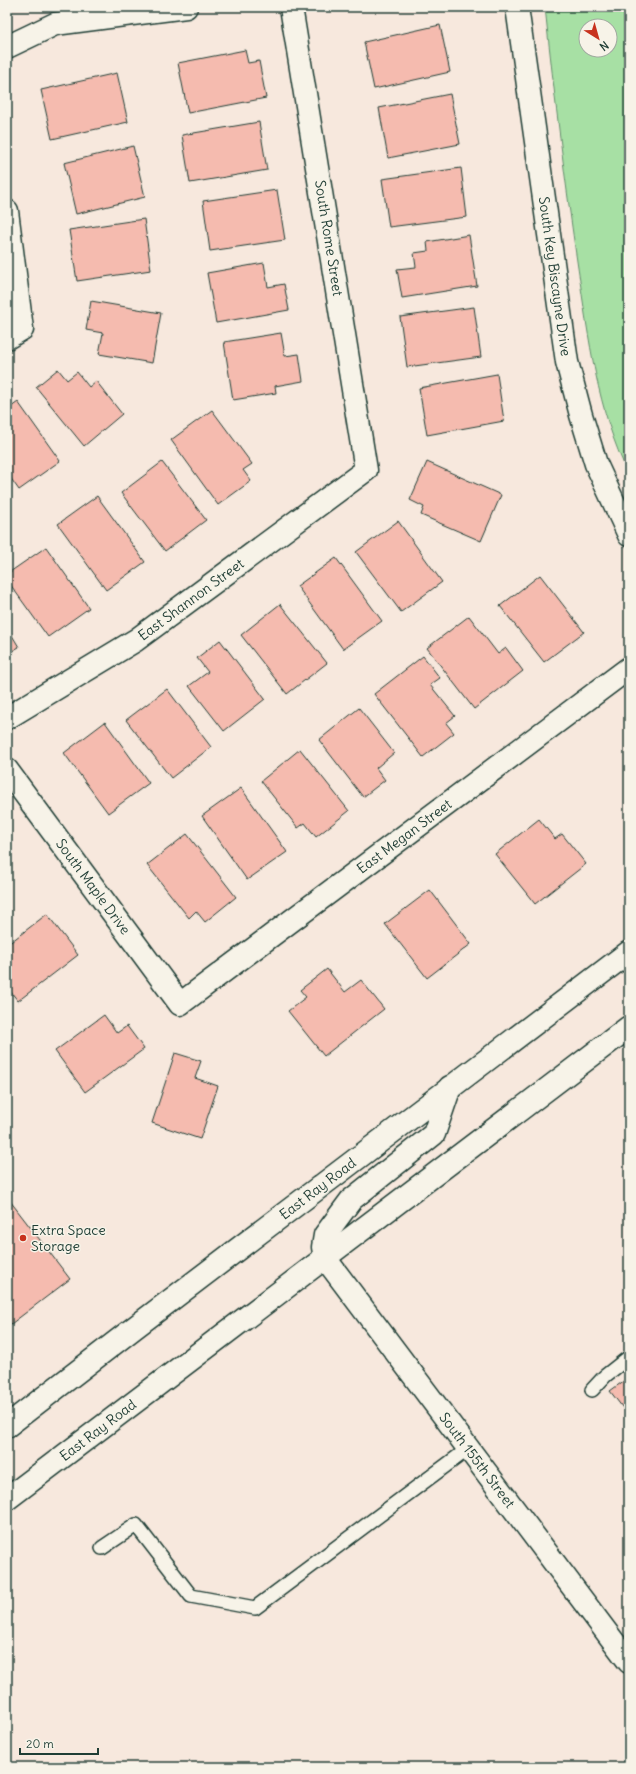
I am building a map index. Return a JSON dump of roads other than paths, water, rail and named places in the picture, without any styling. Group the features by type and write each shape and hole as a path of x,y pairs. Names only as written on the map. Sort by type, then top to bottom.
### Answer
{"street":[{"path":"7,47 55,24 186,7"},
{"name":"South Rome Street","path":"291,7 366,470"},
{"name":"South Key Biscayne Drive","path":"517,7 567,362 580,415 596,464 629,535"},
{"path":"7,211 14,334"},
{"name":"East Shannon Street","path":"7,718 136,640 366,470"},
{"name":"East Megan Street","path":"180,1004 629,668"},
{"name":"South Maple Drive","path":"7,770 180,1004"},
{"name":"East Ray Road","path":"7,1426 629,952"},
{"name":"East Ray Road","path":"7,1499 629,1027"},
{"path":"325,1258 323,1247 326,1236 351,1200 434,1134 450,1087"},
{"name":"South 155th Street","path":"325,1258 629,1662"}],"lane":[{"path":"592,1390 629,1357"},
{"path":"102,1548 136,1525 190,1596 255,1608 468,1449"}],"place":[{"name":"Extra Space Storage","path":"23,1238"}]}
